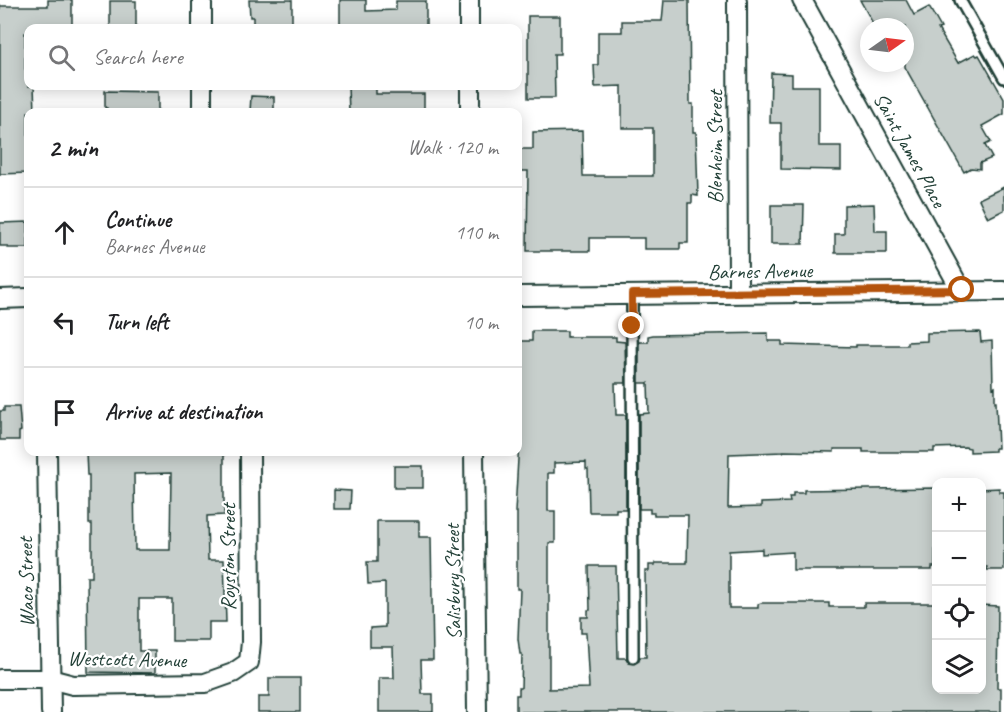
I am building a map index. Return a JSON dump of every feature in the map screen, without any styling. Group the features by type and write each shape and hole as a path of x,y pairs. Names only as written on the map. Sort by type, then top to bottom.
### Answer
{"street":[{"path":"202,0 202,24"},
{"path":"469,0 470,24"},
{"name":"Blenheim Street","path":"737,0 738,294"},
{"name":"Saint James Place","path":"802,0 962,290"},
{"path":"202,90 202,108"},
{"path":"470,90 470,108"},
{"name":"Barnes Avenue","path":"522,296 1004,291"},
{"path":"0,299 24,298"},
{"name":"Waco Street","path":"47,456 51,712"},
{"name":"Royston Street","path":"249,662 251,642 250,456"},
{"name":"Salisbury Street","path":"474,456 477,712"},
{"name":"Westcott Avenue","path":"0,679 50,678 73,685 205,682 233,673 249,662"}],"lane":[{"path":"960,0 1004,78"},
{"path":"632,294 633,657"}],"building":[{"path":"48,0 72,0 72,24 24,24 24,90 34,90 35,108 24,108 24,173 0,174 0,6 48,6"},
{"path":"249,0 292,0 292,24 253,24 253,17 250,17"},
{"path":"340,0 366,0 366,11 396,10 396,1 426,1 426,24 340,24"},
{"path":"664,0 689,0 690,104 693,104 693,132 696,132 698,196 692,195 692,203 688,203 688,243 680,243 680,249 644,249 644,238 590,238 590,251 527,251 528,171 522,171 522,149 533,149 533,132 582,131 583,176 653,176 653,128 622,128 622,86 595,87 594,65 598,65 598,32 622,32 622,21 662,21"},
{"path":"860,0 906,0 914,15 929,7 941,28 938,29 958,63 975,54 979,55 1004,99 1004,114 982,126 991,142 985,145 992,158 980,163 980,169 971,168 964,172 908,72 914,72 914,18 870,18"},
{"path":"110,1 136,1 136,24 110,24"},
{"path":"528,16 560,16 560,54 554,54 555,98 528,98"},
{"path":"771,73 792,74 792,86 819,86 819,146 841,146 841,170 781,169 781,123 770,123"},
{"path":"348,90 376,90 376,94 424,94 424,108 349,108"},
{"path":"105,91 158,92 158,108 105,108"},
{"path":"251,96 274,97 274,108 250,108"},
{"path":"1004,187 1004,210 988,218 979,199"},
{"path":"874,204 875,231 887,231 887,253 835,253 835,234 844,234 844,205"},
{"path":"771,205 804,205 803,244 771,244"},
{"path":"24,222 24,248 0,246 0,223"},
{"path":"532,331 567,331 567,337 616,337 616,341 625,342 626,383 615,383 616,415 626,415 626,509 616,509 616,512 589,512 586,462 554,463 554,473 548,473 548,511 555,511 555,543 549,543 549,689 589,688 586,633 581,633 581,617 588,617 588,610 590,610 589,566 616,566 618,658 626,658 629,663 634,664 639,661 640,657 646,657 645,571 649,571 649,565 655,565 655,563 687,563 688,515 654,515 650,513 650,509 639,509 639,414 649,413 648,383 639,383 639,342 648,342 648,336 653,335 768,333 768,341 782,341 782,345 856,347 856,345 907,345 907,342 927,341 927,333 980,332 981,342 992,341 998,448 995,448 995,451 970,452 970,448 965,447 934,448 934,452 863,452 863,449 834,449 834,452 783,451 729,454 728,508 761,507 761,503 790,502 789,497 793,497 793,493 804,493 804,490 932,488 932,570 793,570 793,552 762,554 762,549 729,551 729,608 758,608 758,604 761,603 829,603 829,607 864,607 864,603 932,603 932,694 986,694 986,605 998,606 997,688 1001,688 1001,712 516,712 516,695 519,695 519,688 521,688 522,654 520,654 518,639 520,589 517,589 517,512 515,512 518,456 522,456 522,341 532,341"},
{"path":"4,407 19,407 21,431 19,440 0,440 0,411 4,411"},
{"path":"86,456 224,456 224,515 207,516 208,560 224,560 226,622 209,622 209,641 172,641 172,599 139,599 139,651 155,651 155,673 88,672 87,577 92,577 89,475 87,475","holes":["171,473 170,550 135,550 134,474"]},
{"path":"394,466 423,466 423,488 394,488"},
{"path":"999,488 999,492 1004,492 1004,570 987,570 986,567 986,489"},
{"path":"334,490 351,491 350,509 334,509"},
{"path":"377,521 419,521 419,537 431,537 433,660 421,660 422,694 433,694 433,712 379,712 379,678 394,678 393,647 370,647 370,628 385,627 385,583 368,584 367,562 377,562"},
{"path":"269,678 300,678 300,712 258,712 258,697 269,697"}],"route":[{"path":"632,326 632,294 962,290"}]}
